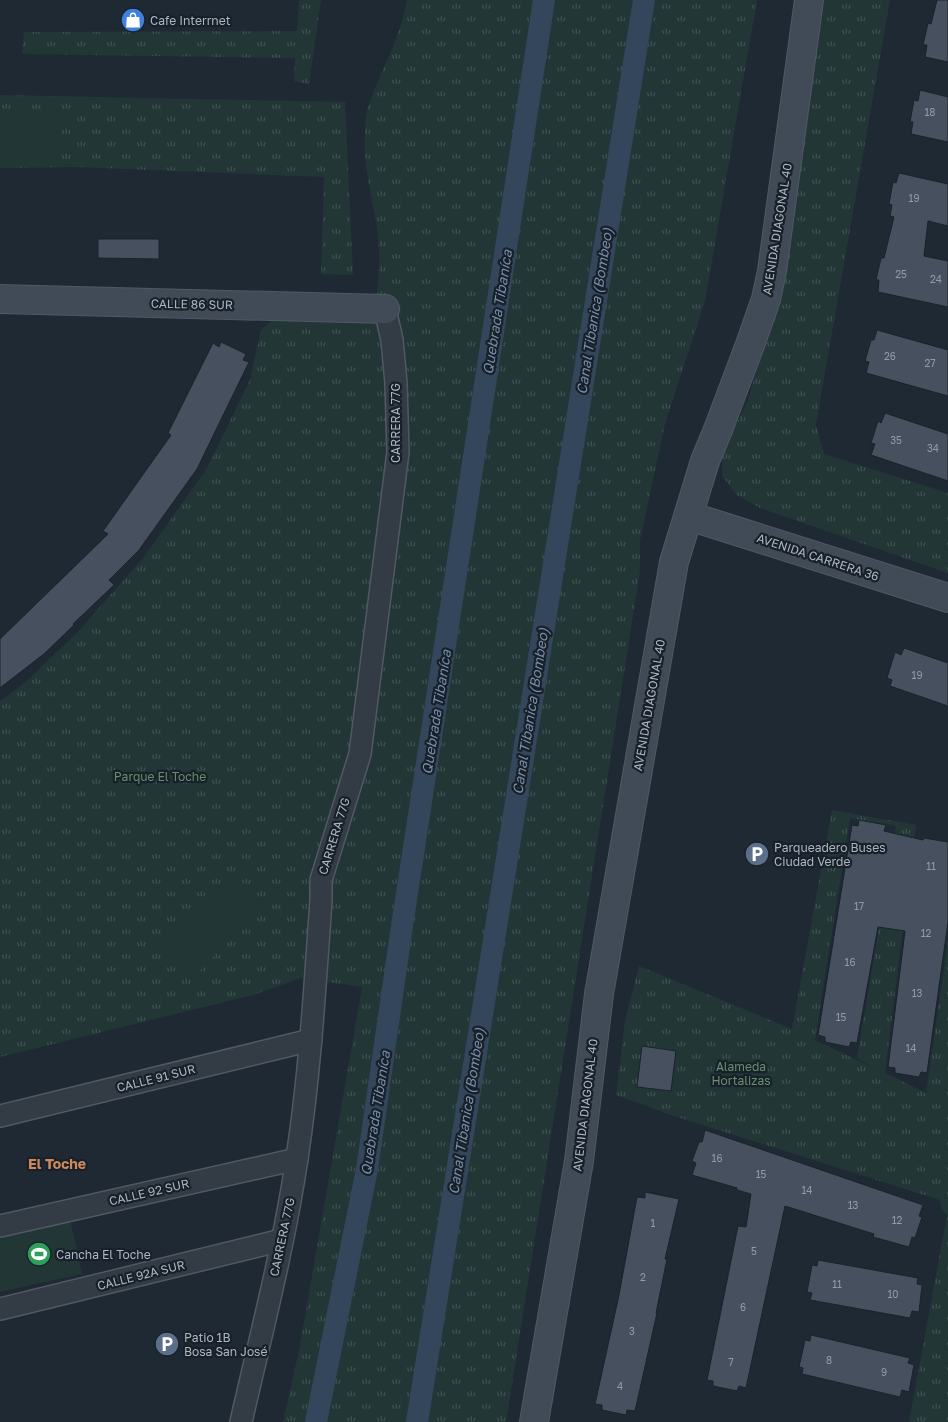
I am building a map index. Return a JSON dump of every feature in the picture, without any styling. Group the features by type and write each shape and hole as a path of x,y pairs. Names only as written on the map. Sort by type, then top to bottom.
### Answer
{"main road":[{"name":"AVENIDA DIAGONAL 40","path":"534,1422 579,1161 599,994 674,562 705,461 766,299 772,271 809,0"},
{"name":"CALLE 86 SUR","path":"0,299 385,309"},
{"name":"AVENIDA CARRERA 36","path":"689,516 948,598"}],"street":[{"name":"CARRERA 77G","path":"241,1422 282,1240 297,1159 311,1040 321,880 360,754 398,452 396,383 392,340 385,309"},
{"name":"CALLE 91 SUR","path":"0,1116 311,1040"},
{"name":"CALLE 92 SUR","path":"0,1226 297,1159"},
{"name":"CALLE 92A SUR","path":"0,1309 282,1240"}],"green space":[{"path":"299,0 321,0 309,84 294,81 295,58 22,54 24,32 297,31"},
{"name":"Parque El Toche","path":"407,0 757,0 705,301 665,424 640,540 640,571 506,1422 283,1422 299,1351 362,987 301,978 253,995 0,1057 0,701 21,686 75,635 144,557 207,468 250,380 261,330 273,320 373,324 378,286 379,248 366,162 366,119 369,104 400,28"},
{"path":"824,0 890,0 816,424 824,454 948,493 948,573 760,508 737,495 722,476 723,452 748,400 789,242"},
{"path":"0,95 345,102 353,275 321,274 324,177 79,167 0,168"},
{"path":"0,112 56,113 56,160 0,160"},
{"name":"Alameda Hortalizas","path":"832,810 916,825 885,1073 926,1093 948,940 948,1422 909,1422 947,1215 942,1210 940,1200 671,1115 616,1095 625,1021 639,966 792,1029","holes":["850,818 896,826 857,1058 874,1068 815,1040"]},
{"path":"232,873 264,903 195,976 163,946"},
{"name":"Cancha El Toche","path":"70,1219 82,1274 0,1292 0,1234"}],"building":[{"path":"937,0 948,0 948,62 925,57 927,45 923,45 928,23 931,24"},
{"path":"920,90 948,97 948,142 911,134 913,122 910,122 914,100 918,101"},
{"path":"899,173 948,184 948,226 928,221 924,256 948,261 948,307 878,292 879,280 876,280 881,258 884,258 894,217 890,216 892,205 889,204 893,182 896,183"},
{"path":"98,239 159,239 159,259 98,258"},
{"path":"877,330 948,350 948,396 866,373 869,362 865,361 871,340 874,340"},
{"path":"221,342 246,354 243,360 249,362 197,469 139,550 109,580 114,585 45,653 0,688 0,639 108,534 103,531 171,435 168,433 213,343 219,347"},
{"path":"885,413 948,434 948,481 871,455 875,444 871,443 878,421 881,423"},
{"path":"904,648 948,663 948,706 890,686 892,680 887,678 895,652 901,655"},
{"path":"859,820 886,825 884,831 923,840 924,838 948,842 948,922 927,1073 921,1072 919,1077 895,1073 895,1068 888,1067 905,931 878,927 857,1043 851,1042 849,1047 825,1042 825,1037 818,1035 852,825 858,826"},
{"path":"642,1046 676,1051 671,1091 637,1087"},
{"path":"705,1130 923,1205 919,1216 922,1217 915,1238 912,1237 909,1247 873,1237 874,1234 785,1206 746,1388 739,1386 737,1391 713,1386 713,1381 707,1380 738,1226 746,1227 751,1194 692,1175 696,1163 692,1161 699,1142 702,1142"},
{"path":"645,1192 679,1199 665,1259 667,1259 657,1313 635,1411 627,1410 626,1415 602,1410 602,1405 595,1404 619,1295 637,1197 645,1198"},
{"path":"818,1260 918,1278 917,1284 922,1285 919,1312 912,1311 910,1318 810,1300 812,1293 807,1292 812,1265 817,1266"},
{"path":"811,1335 910,1358 908,1363 914,1365 909,1392 902,1390 900,1397 802,1374 803,1368 799,1367 805,1340 810,1341"}],"waterway":[{"name":"Quebrada Tibaníca","path":"316,1422 367,1169 402,926 544,0"},
{"name":"Canal Tibanica (Bombeo)","path":"417,1422 644,0"}],"place":[{"name":"Cafe Interrnet","path":"133,20"},
{"name":"Parqueadero Buses Ciudad Verde","path":"757,854"},
{"name":"Cancha El Toche","path":"39,1254"},
{"name":"Patio 1B Bosa San José","path":"167,1344"}],"district":[{"name":"El Toche","path":"57,1163"}]}
